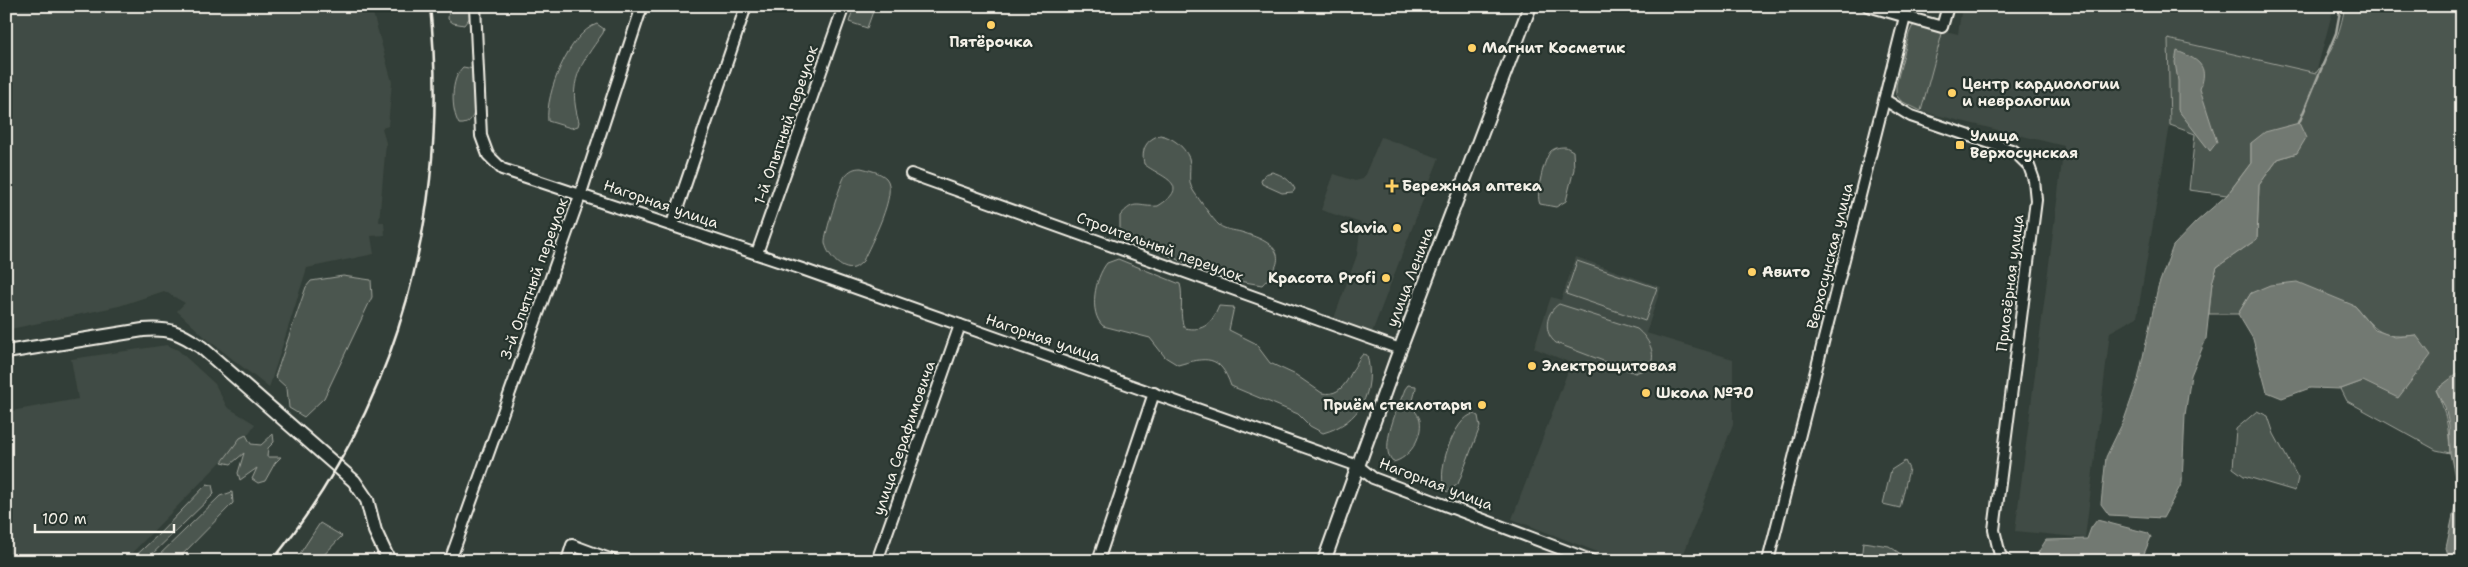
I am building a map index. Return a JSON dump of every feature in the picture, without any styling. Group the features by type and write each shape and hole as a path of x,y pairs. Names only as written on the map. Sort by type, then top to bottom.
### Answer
{"main road":[{"name":"улица Ленина","path":"1324,561 1400,349 1530,6"},
{"path":"6,352 143,330 164,329 181,333 201,347 354,481 367,500 375,531 389,561"}],"street":[{"name":"Нагорная улица","path":"475,6 481,136 485,149 494,162 502,169 581,193 757,253 1358,466 1373,478 1593,561"},
{"name":"3-й Опытный переулок","path":"450,561 581,193 642,6"},
{"path":"672,224 746,6"},
{"name":"1-й Опытный переулок","path":"757,253 844,6"},
{"path":"1868,6 1942,27 1948,6"},
{"name":"Верхосунская улица","path":"1768,561 1905,17"},
{"name":"Приозёрная улица","path":"1885,100 1911,116 2014,150 2029,166 2034,180 2036,200 1994,530 2000,556 2006,561"},
{"name":"Строительный переулок","path":"910,174 1400,349"},
{"name":"улица Серафимовича","path":"877,561 960,325"},
{"path":"1098,561 1154,393"},
{"path":"567,561 572,545 615,561"}],"shaded area":[{"path":"6,6 371,6 392,82 388,126 382,128 386,143 379,222 384,222 385,235 371,236 374,254 307,268 269,388 206,338 177,311 185,303 164,291 119,306 6,330"},
{"path":"449,6 470,6 471,16 464,25 453,23 448,19"},
{"path":"854,6 875,6 867,28 849,22"},
{"path":"1962,6 2334,6 2316,73 2169,39 2170,125 2137,317 2110,332 2085,538 2015,531 2064,146 1924,112 1901,101 1896,95 1896,85 1912,27 1916,24 1958,34"},
{"path":"2345,6 2462,6 2462,376 2459,373 2436,390 2446,420 2450,453 2436,450 2347,401 2341,389 2363,381 2416,335 2395,336 2381,332 2355,306 2251,293 2238,314 2209,314 2212,282 2217,267 2257,239 2259,185 2278,159 2297,153 2251,143 2251,163 2227,195 2189,190 2195,134 2170,125 2168,39 2316,73 2335,42"},
{"path":"597,24 604,29 603,33 582,65 575,85 574,96 579,122 578,126 571,128 548,121 550,96 568,52 577,39"},
{"path":"1916,24 1943,30 1921,111 1901,101 1896,95 1896,85 1909,34 1912,27"},
{"path":"2177,51 2196,60 2202,69 2203,81 2200,89 2217,142 2210,151 2178,110 2178,81 2175,62"},
{"path":"463,67 474,69 476,103 471,119 466,123 459,124 454,111 453,95 456,79"},
{"path":"2299,123 2306,138 2297,153 2278,159 2259,185 2257,239 2217,267 2212,283 2206,339 2191,375 2185,415 2182,483 2163,518 2109,515 2101,504 2106,457 2124,420 2138,380 2158,287 2173,246 2196,222 2227,195 2251,163 2251,143 2265,132"},
{"path":"1160,135 1177,143 1187,154 1190,162 1190,184 1219,225 1263,240 1276,251 1278,258 1276,265 1271,275 1262,285 1221,278 1130,239 1120,231 1120,216 1129,207 1133,205 1158,206 1173,192 1174,186 1165,177 1144,164 1143,154 1148,142"},
{"path":"1381,137 1439,158 1371,335 1333,321 1357,255 1361,223 1321,210 1334,174 1355,181 1363,179"},
{"path":"1566,147 1573,151 1574,169 1566,201 1556,207 1540,204 1539,185 1548,155 1555,149"},
{"path":"856,168 884,176 889,185 889,195 882,219 863,261 855,267 849,268 839,264 831,256 826,246 825,238 845,176"},
{"path":"1272,172 1288,180 1295,189 1293,192 1282,193 1262,184 1261,181 1265,174"},
{"name":"Школа №70","path":"1576,257 1661,287 1646,333 1733,359 1733,424 1681,561 1621,561 1512,519 1571,363 1534,348 1551,297 1561,300"},
{"path":"1118,259 1180,284 1182,319 1185,328 1197,329 1206,325 1219,306 1234,307 1229,330 1255,343 1270,363 1296,375 1322,393 1337,391 1343,387 1363,354 1367,355 1369,381 1367,393 1362,404 1347,422 1323,433 1310,426 1298,414 1231,386 1222,368 1211,360 1197,360 1178,365 1165,357 1150,338 1103,326 1098,320 1095,304 1099,277 1107,263"},
{"path":"1577,261 1657,288 1645,321 1566,294"},
{"path":"343,276 371,280 372,297 324,398 304,417 289,408 287,388 275,377 306,287 311,281"},
{"path":"2297,282 2355,306 2375,330 2395,337 2416,335 2431,355 2398,398 2363,381 2341,389 2310,388 2282,398 2267,392 2253,339 2238,314 2251,293 2270,285"},
{"path":"1559,304 1637,329 1645,337 1652,352 1652,363 1649,368 1635,373 1556,343 1549,334 1547,323 1551,312"},
{"path":"167,345 178,350 215,384 227,407 255,424 249,433 124,561 6,561 6,412 78,399 71,359"},
{"path":"2459,372 2462,376 2462,561 2450,561 2446,548 2458,492 2450,453 2449,425 2445,407 2436,390"},
{"path":"1408,385 1416,386 1413,403 1420,420 1419,433 1414,446 1409,452 1404,457 1393,462 1389,456 1389,437 1395,416"},
{"path":"2257,411 2268,416 2274,434 2298,478 2295,491 2244,476 2233,468 2236,429"},
{"path":"1474,414 1478,416 1480,427 1458,484 1447,492 1443,485 1442,474 1448,448 1459,425 1467,417"},
{"path":"273,434 274,442 268,448 267,457 281,457 275,463 265,481 258,483 252,479 257,468 240,480 238,473 244,453 231,464 222,462 240,438 246,435 251,444 261,445"},
{"path":"1905,461 1909,469 1900,508 1883,504 1891,470"},
{"path":"207,484 212,485 214,494 145,561 130,561 158,535"},
{"path":"232,492 233,503 176,561 153,561 220,496"},
{"path":"2097,520 2148,533 2151,537 2141,561 2033,561 2046,540 2087,539 2091,528"},
{"path":"320,523 342,536 318,561 295,561"},
{"path":"1863,542 1889,546 1911,561 1861,561"}],"waterway":[{"path":"2299,123 2336,33 2341,6"}],"railway":[{"path":"272,561 316,500 354,436 384,369 407,300 423,228 432,155 434,81 430,6"}],"place":[{"name":"Пятёрочка","path":"991,25"},
{"name":"Магнит Косметик","path":"1472,48"},
{"name":"Центр кардиологии и неврологии","path":"1952,93"},
{"name":"Улица Верхосунская","path":"1960,145"},
{"name":"Бережная аптека","path":"1392,186"},
{"name":"Slavia","path":"1397,228"},
{"name":"Авито","path":"1752,272"},
{"name":"Красота Profi","path":"1386,278"},
{"name":"Электрощитовая","path":"1532,366"},
{"name":"Школа №70","path":"1646,393"},
{"name":"Приём стеклотары","path":"1482,405"}]}
